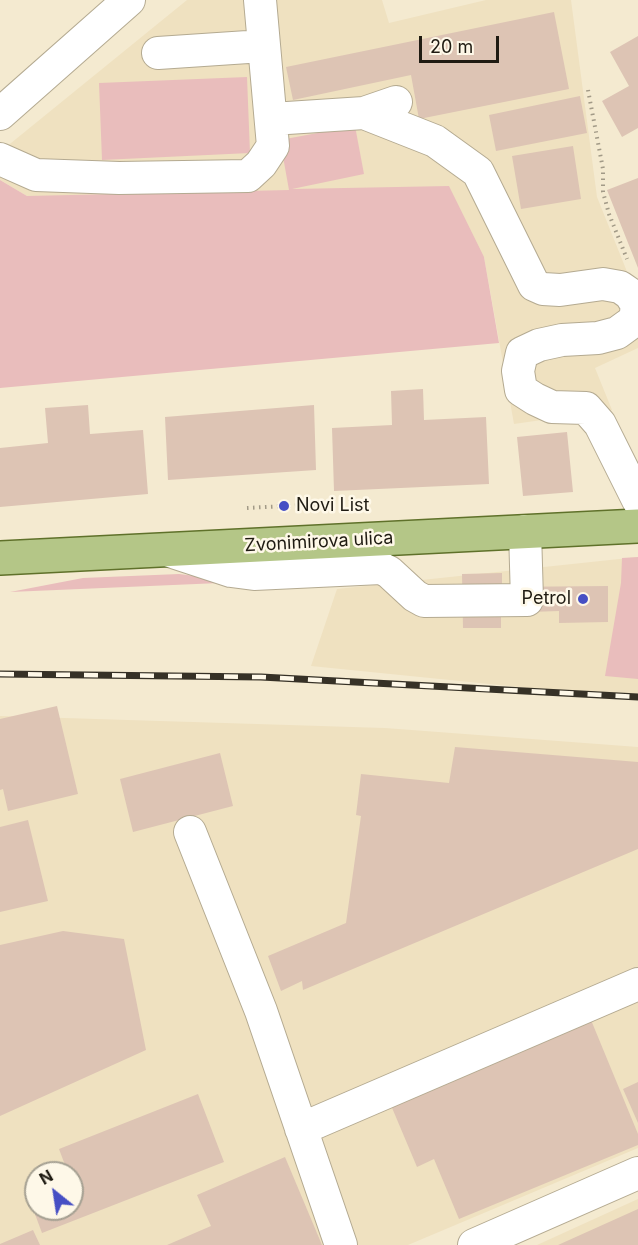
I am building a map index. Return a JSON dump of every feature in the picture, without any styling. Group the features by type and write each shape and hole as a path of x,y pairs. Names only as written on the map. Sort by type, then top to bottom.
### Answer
{"main road":[{"name":"Zvonimirova ulica","path":"0,558 638,526"}],"street":[{"path":"0,159 36,175 119,178 248,176 261,164 273,146 260,0"},
{"path":"0,114 115,4"},
{"path":"158,53 263,46"},
{"path":"272,119 364,113 396,102"},
{"path":"364,113 435,141 478,172 534,285 543,289 560,290 603,284 620,287 630,294 637,305 635,320 617,333 598,338 562,340 538,345 522,354 518,370 521,390 535,399 552,407 586,408 600,424 638,500"},
{"path":"166,549 231,571 254,574 381,568 389,572 414,596 424,601 527,600 525,531"},
{"path":"190,832 261,1011 340,1245"},
{"path":"301,1129 638,984"},
{"path":"474,1245 638,1173"}],"path":[{"path":"588,90 603,169 603,192 627,259"},
{"path":"247,508 323,504"}],"shaded area":[{"path":"187,0 382,0 389,23 486,0 571,0 597,197 638,299 638,348 595,368 612,410 514,424 484,257 27,196 0,180 0,152"},
{"path":"247,77 250,153 102,160 99,83"},
{"path":"355,126 364,174 292,189 449,186 484,257 499,343 0,388 0,180 27,196 289,190 280,140"},
{"path":"638,557 638,699 311,666 337,589"},
{"path":"638,557 638,679 605,676 621,583 622,558"},
{"path":"179,574 243,582 10,592 83,578"},
{"path":"0,716 385,728 638,747 638,1148 408,1245 0,1245"},
{"path":"638,1199 638,1245 537,1245"}],"building":[{"path":"554,12 569,89 419,119 411,75 293,100 286,67"},
{"path":"638,36 638,128 622,137 602,101 629,86 610,52"},
{"path":"580,96 587,133 496,151 489,115"},
{"path":"573,146 581,199 521,209 512,156"},
{"path":"638,178 638,268 607,190"},
{"path":"423,389 424,420 486,417 489,484 334,491 332,428 392,425 391,391"},
{"path":"88,405 90,434 143,430 148,494 0,507 0,448 48,443 45,408"},
{"path":"314,405 316,470 168,480 165,417"},
{"path":"567,432 573,492 523,496 517,437"},
{"path":"502,573 502,587 608,586 608,622 559,623 559,611 501,613 501,628 463,628 462,574"},
{"path":"57,706 78,794 8,811 3,789 0,790 0,719"},
{"path":"455,747 638,762 638,849 303,990 302,981 281,991 268,956 346,923 361,816 356,815 361,774 449,783"},
{"path":"220,753 233,806 133,832 120,779"},
{"path":"28,820 48,901 0,912 0,827"},
{"path":"63,931 124,939 146,1050 0,1116 0,945"},
{"path":"591,1020 638,1134 638,1145 459,1219 434,1159 417,1167 390,1103"},
{"path":"638,1082 638,1123 623,1089"},
{"path":"198,1094 224,1162 84,1217 84,1161 64,1161 59,1149"},
{"path":"285,1157 322,1245 167,1245 211,1226 197,1195"},
{"path":"638,1209 638,1245 558,1245"},
{"path":"38,1221 73,1221 42,1233"},
{"path":"33,1230 40,1245 0,1245 0,1244"}],"railway":[{"path":"0,674 261,677 638,697"}],"place":[{"name":"Novi List","path":"284,506"},
{"name":"Petrol","path":"583,599"}]}
